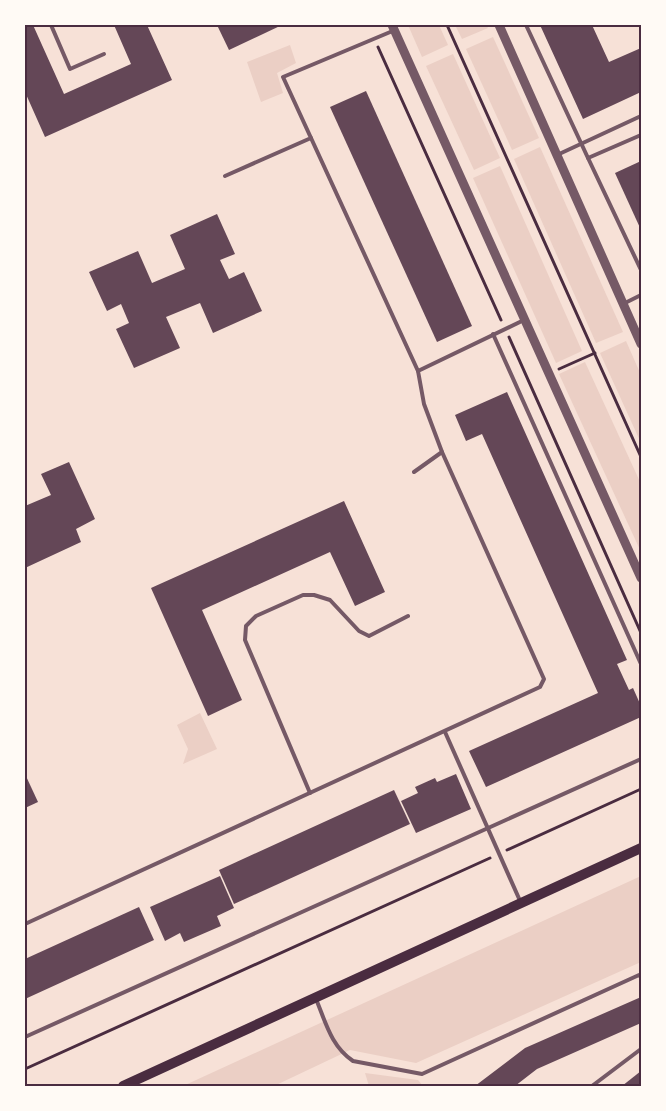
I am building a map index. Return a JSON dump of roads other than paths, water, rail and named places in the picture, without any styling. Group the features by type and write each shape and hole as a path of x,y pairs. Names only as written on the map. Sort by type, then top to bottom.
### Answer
{"main road":[{"path":"123,1086 641,848"}],"street":[{"path":"498,25 641,344"},
{"path":"393,28 526,319 641,578"}],"lane":[{"path":"51,25 70,69 104,54"},
{"path":"526,25 641,270"},
{"path":"25,924 445,732 540,687 544,679 442,452 424,404 418,371 283,77 393,28"},
{"path":"556,155 641,116"},
{"path":"588,158 641,135"},
{"path":"225,176 311,138"},
{"path":"623,304 641,296"},
{"path":"418,371 526,319"},
{"path":"493,334 641,664"},
{"path":"414,472 442,452"},
{"path":"310,793 245,640 246,626 256,616 303,595 314,595 330,600 359,631 369,636 408,616"},
{"path":"445,732 521,903"},
{"path":"25,1037 641,759"},
{"path":"316,997 335,1044 345,1056 353,1061 422,1074 639,975 641,976"},
{"path":"592,1086 641,1049"}]}
